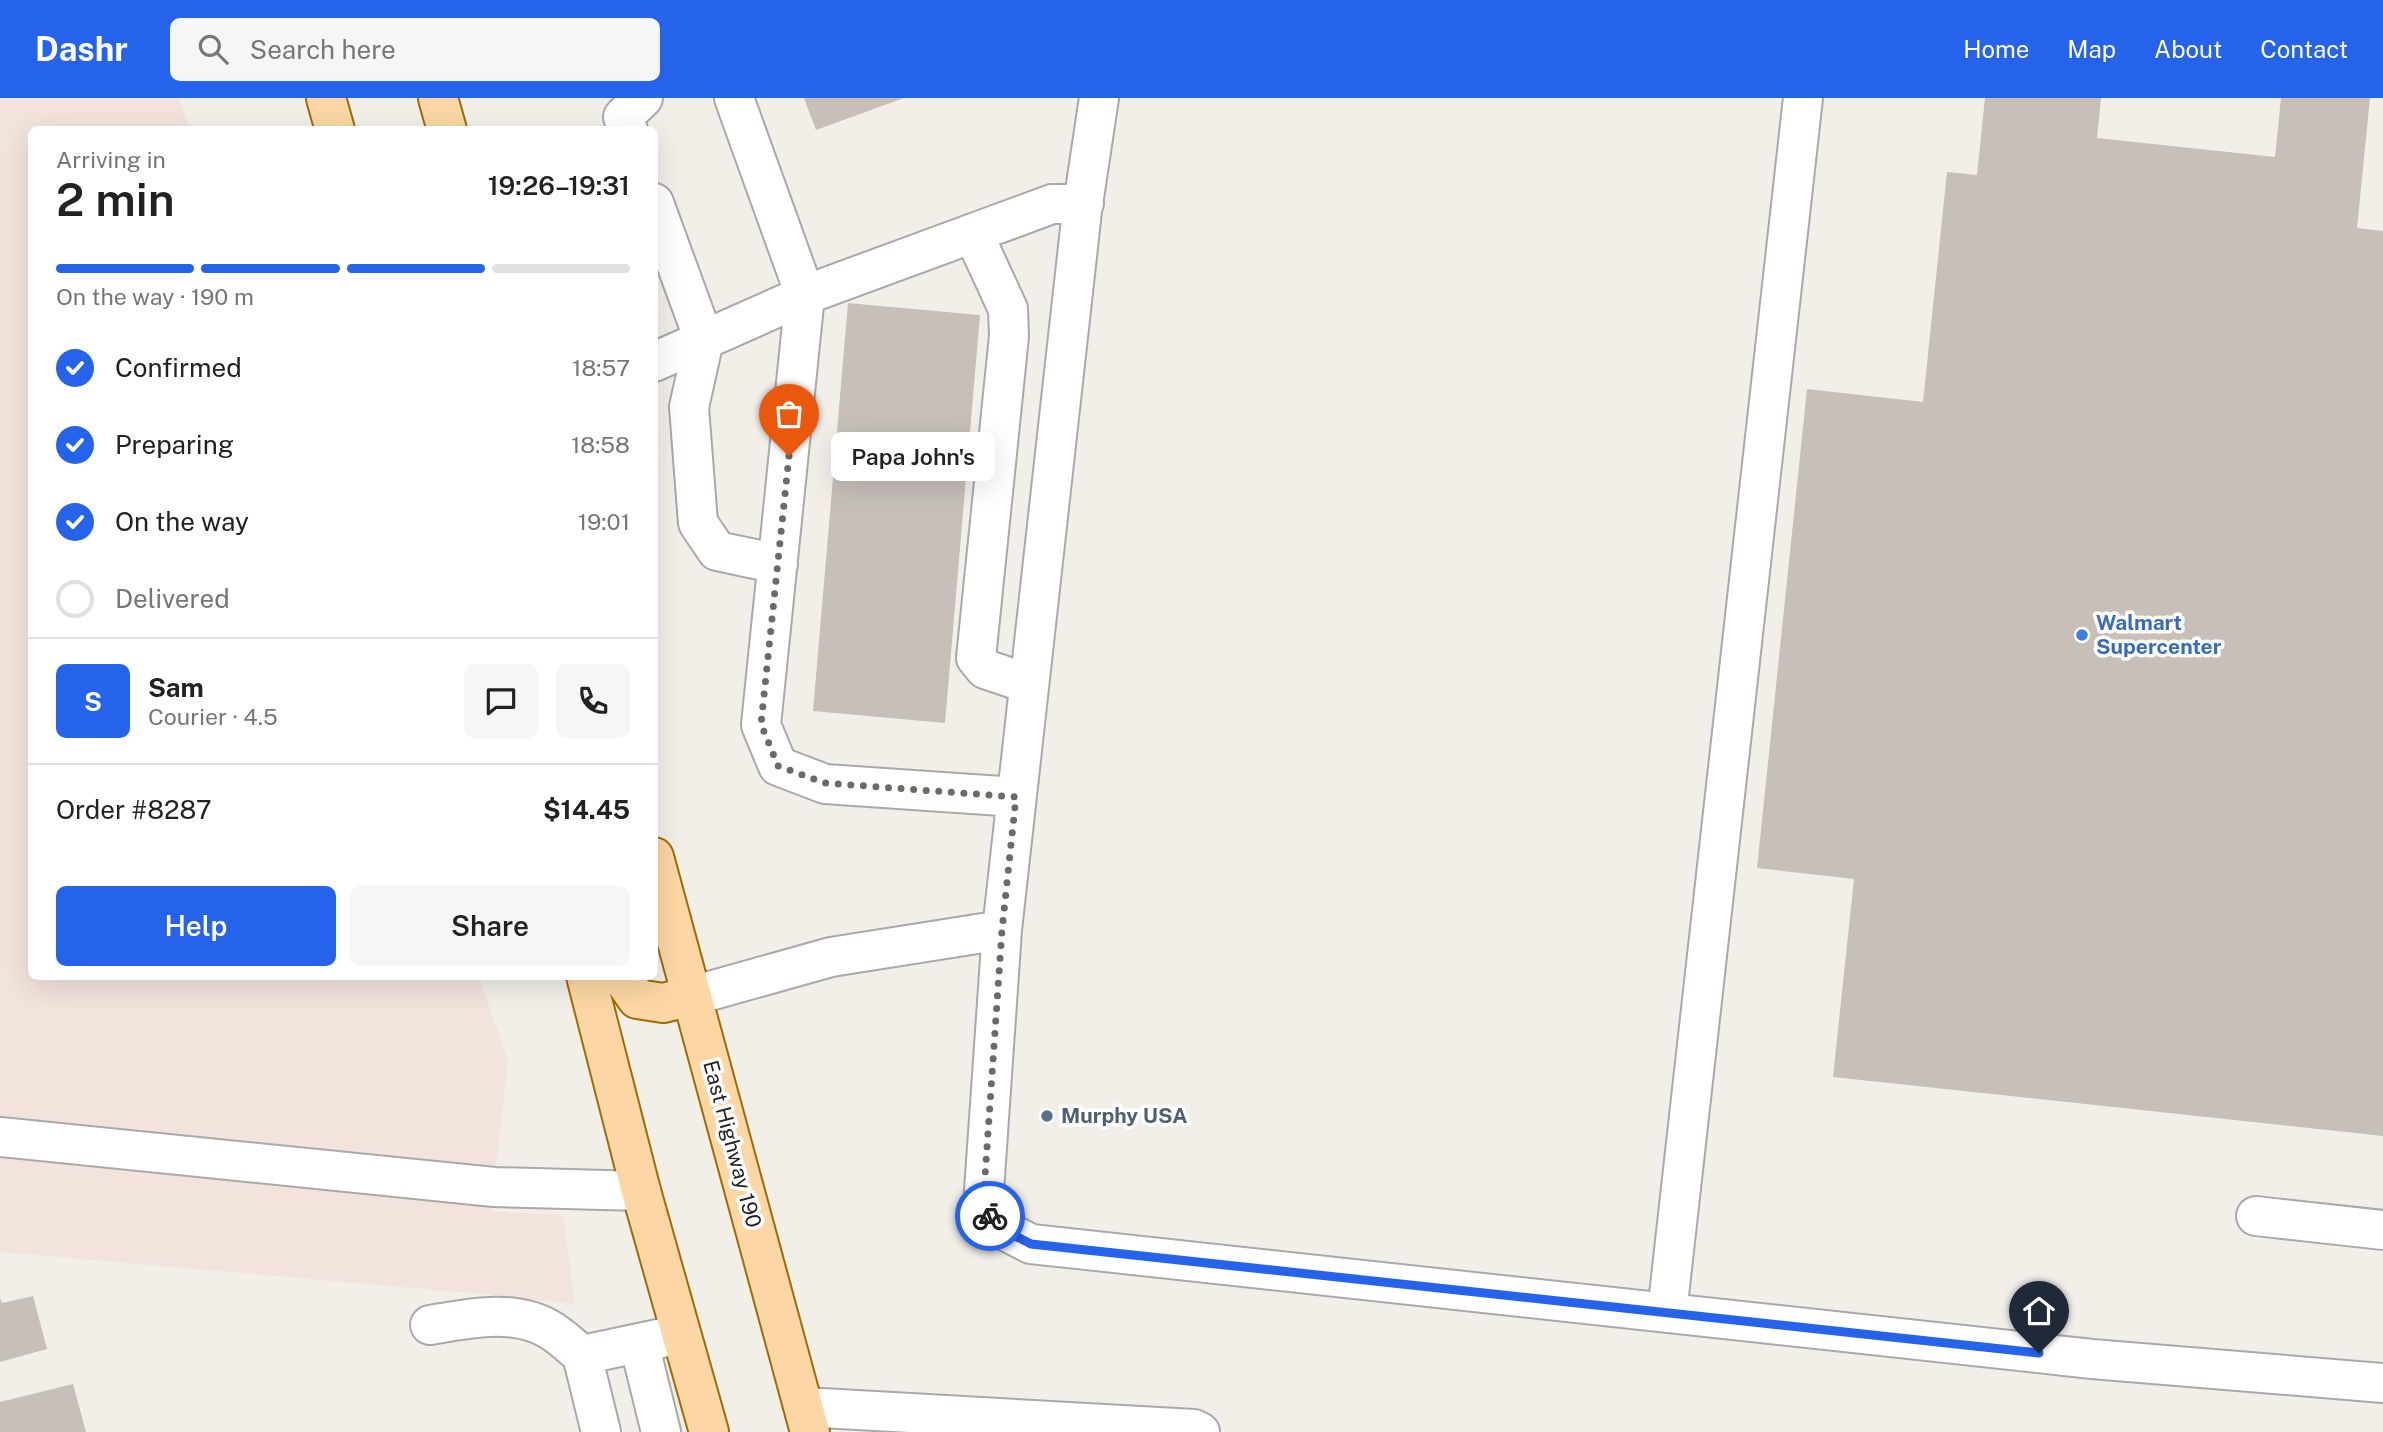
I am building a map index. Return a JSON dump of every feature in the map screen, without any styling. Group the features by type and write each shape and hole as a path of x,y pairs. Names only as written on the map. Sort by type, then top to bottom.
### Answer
{"main road":[{"path":"326,98 334,126"},
{"path":"438,98 446,126"},
{"name":"East Highway 190","path":"658,872 807,1419"},
{"path":"587,980 641,1191 709,1432"},
{"path":"624,980 637,999 663,1003 692,996"}],"lane":[{"path":"626,126 623,117 643,98"},
{"path":"734,98 805,295 761,724 778,766 825,783 1016,797"},
{"path":"1099,98 1084,203 1002,930 984,1191 992,1224 1031,1244 2092,1359 2383,1383"},
{"path":"1667,1313 1803,98"},
{"path":"658,360 805,295 1052,204 1084,203"},
{"path":"658,215 704,340 689,407 698,523 717,551 778,564"},
{"path":"973,233 1008,309 1009,336 976,658 985,668 1029,684"},
{"path":"692,996 831,957 1002,930"},
{"path":"0,1136 494,1187 641,1191"},
{"path":"2256,1216 2383,1230"},
{"path":"430,1325 482,1316 525,1320 551,1330 582,1354 601,1432"},
{"path":"582,1354 681,1334"},
{"path":"639,1343 661,1432"},
{"path":"807,1419 1195,1429 1200,1432"}],"shaded area":[{"path":"0,98 179,98 188,126 28,126 28,980 480,980 508,1060 491,1211 563,1215 575,1304 0,1252"}],"building":[{"path":"804,98 904,98 816,130"},
{"name":"Walmart Supercenter","path":"1985,98 2101,98 2097,138 2275,157 2281,98 2370,98 2357,228 2383,231 2383,1136 1833,1077 1854,879 1757,868 1807,389 1923,402 1947,172 1977,175"},
{"path":"848,303 980,315 945,723 813,711"},
{"path":"33,1296 47,1349 0,1362 0,1298 2,1303"},
{"path":"73,1384 86,1432 0,1432 0,1402"}],"way so far":[{"path":"789,456 761,724 778,766 825,783 1016,797 1002,930 984,1191 990,1216"}],"place":[{"name":"Papa John's","path":"789,456"},
{"name":"Walmart Supercenter","path":"2082,635"},
{"name":"Murphy USA","path":"1047,1116"}],"route":[{"path":"990,1216 992,1224 1031,1244 2039,1353"}]}
